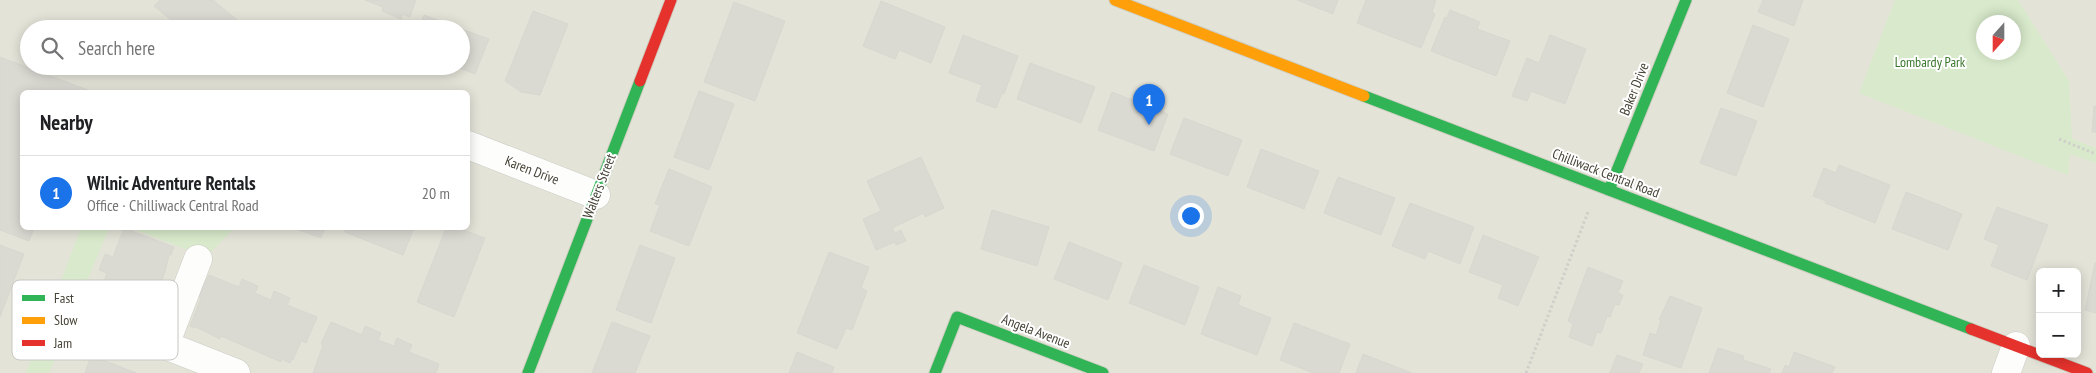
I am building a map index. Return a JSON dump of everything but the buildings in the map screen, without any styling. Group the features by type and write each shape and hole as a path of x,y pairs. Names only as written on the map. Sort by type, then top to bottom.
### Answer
{"street":[{"name":"Walters Street","path":"528,373 671,0"},
{"name":"Chilliwack Central Road","path":"1116,0 2087,373"},
{"name":"Baker Drive","path":"1604,188 1686,0"},
{"name":"Karen Drive","path":"470,146 596,195"},
{"path":"178,311 198,259"},
{"name":"Angela Avenue","path":"935,373 957,317 1103,373"},
{"path":"2006,373 2016,346"},
{"path":"181,363 236,373"}],"path":[{"path":"2059,139 2096,154"},
{"path":"1526,373 1604,188"}],"shaded area":[{"path":"0,0 2096,0 2096,373 0,373"}],"green space":[{"name":"Lombardy Park","path":"1895,0 2018,0 2069,81 2072,139 2096,148 2096,163 2070,154 2068,175 1859,93"},
{"path":"80,230 108,230 87,280 61,280"},
{"path":"136,230 232,230 206,257"},
{"path":"31,360 54,360 49,373 26,373"}],"traffic: fast":[{"path":"1609,190 1686,0"},
{"path":"528,373 640,81"},
{"path":"1364,96 1971,329"},
{"path":"935,373 957,317 1103,373"}],"traffic: slow":[{"path":"1115,0 1364,96"}],"traffic: jam":[{"path":"640,81 671,0"},
{"path":"1971,329 2087,373"}],"place":[{"name":"Wilnic Adventure Rentals","path":"1149,125"}]}
